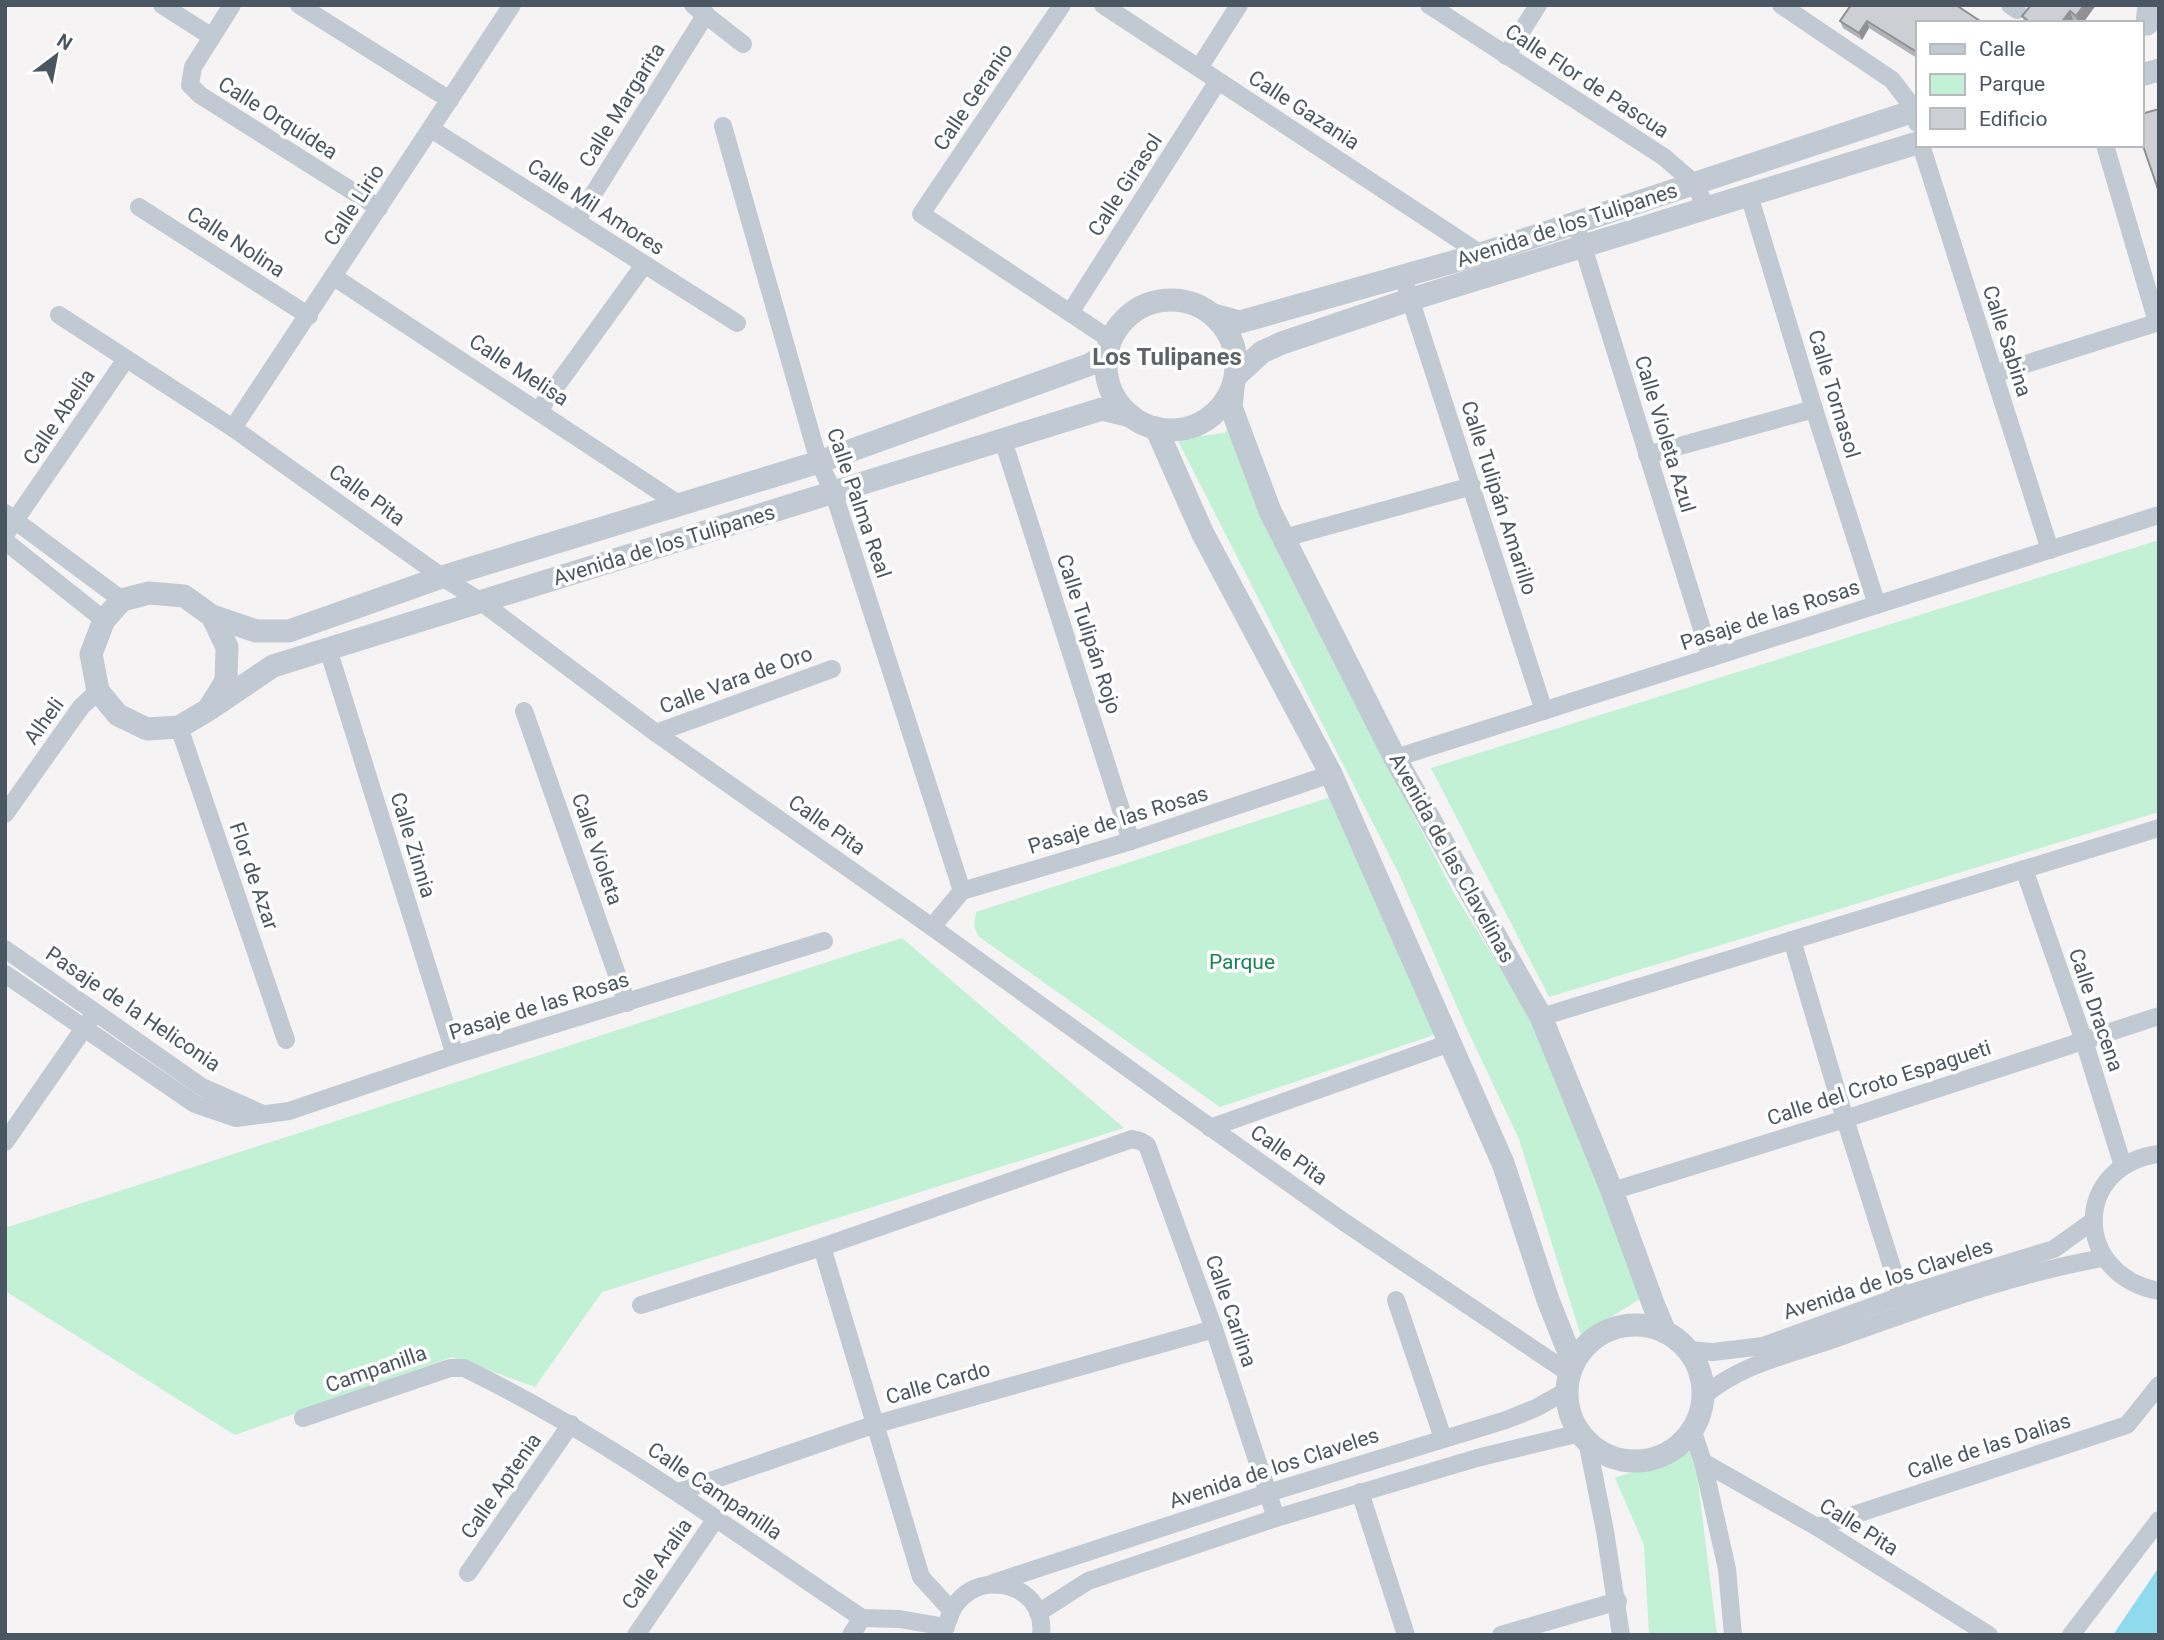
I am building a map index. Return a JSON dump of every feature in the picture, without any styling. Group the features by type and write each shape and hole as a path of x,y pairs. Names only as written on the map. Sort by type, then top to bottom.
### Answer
{"street":[{"path":"162,5 212,37 233,5"},
{"path":"299,5 450,100"},
{"name":"Calle Lirio","path":"233,428 512,5"},
{"name":"Calle Geranio","path":"1062,5 921,214 1070,313"},
{"name":"Calle Gazania","path":"1103,5 1481,254"},
{"path":"1199,68 1239,5"},
{"name":"Calle Flor de Pascua","path":"1429,5 1664,157 1696,184 1706,208"},
{"path":"1506,55 1538,5"},
{"path":"1792,8 1892,80 1916,113"},
{"path":"700,10 743,44"},
{"name":"Calle Margarita","path":"577,220 700,10"},
{"name":"Calle Orquídea","path":"212,37 193,67 190,85 200,95 379,208"},
{"name":"Calle Girasol","path":"1070,313 1218,81"},
{"name":"Avenida de los Tulipanes","path":"1214,315 1240,322 1403,277 1916,114"},
{"name":"Calle Palma Real","path":"723,126 819,462 834,494 962,891"},
{"name":"Calle Mil Amores","path":"431,129 737,324"},
{"name":"Avenida de los Tulipanes","path":"1235,382 1262,352 1282,343 1409,300 1916,145"},
{"name":"Calle Sabina","path":"1920,147 2050,550"},
{"path":"1994,374 2158,322 2106,147"},
{"name":"Calle Tornasol","path":"1749,195 1877,605"},
{"name":"Calle Nolina","path":"139,207 309,316"},
{"name":"Calle Violeta Azul","path":"1576,223 1711,658"},
{"path":"539,410 644,265"},
{"name":"Calle Melisa","path":"334,277 677,503"},
{"name":"Calle Tulipán Amarillo","path":"1403,277 1544,711"},
{"path":"1164,300 1190,303 1214,315 1230,337 1237,362 1235,382 1219,410 1197,425 1185,429 1156,428 1131,416 1113,394 1108,381 1109,346 1127,317 1151,303 1164,300"},
{"path":"1070,313 1109,346"},
{"name":"Calle Pita","path":"59,315 233,428 442,577 480,601 656,733 932,927 1210,1128 1569,1376"},
{"name":"Avenida de los Tulipanes","path":"122,600 149,593 184,596 212,616 256,631 289,631 442,577 677,503 819,462 1091,364 1109,346"},
{"name":"Calle Abelia","path":"9,523 126,359"},
{"name":"Avenida de las Clavelinas","path":"1235,382 1231,407 1270,511 1395,758 1541,1017 1612,1191 1665,1332"},
{"name":"Avenida de los Tulipanes","path":"98,691 118,715 147,729 179,727 273,666 1102,409 1131,416"},
{"path":"1647,455 1814,409"},
{"path":"1156,428 1203,534 1331,774 1503,1163 1548,1300 1569,1376 1570,1413 1583,1437 1618,1601 1621,1635"},
{"name":"Calle Tulipán Rojo","path":"1003,440 1131,841"},
{"path":"1284,538 1472,486"},
{"name":"Pasaje de las Rosas","path":"1395,758 2159,515"},
{"path":"9,523 122,600 104,620 91,654 98,691"},
{"path":"5,541 104,620"},
{"name":"Avenida de los Tulipanes","path":"208,710 226,681 227,647 212,616"},
{"name":"Calle Zinnia","path":"328,649 455,1055"},
{"name":"Calle Vara de Oro","path":"656,733 832,669"},
{"name":"Alheli","path":"5,814 81,707 98,691"},
{"name":"Calle Violeta","path":"524,711 627,1003"},
{"name":"Flor de Azar","path":"179,727 286,1040"},
{"name":"Pasaje de las Rosas","path":"962,891 1131,841 1331,774"},
{"path":"1541,1017 2159,828"},
{"name":"Calle Dracena","path":"2024,869 2084,1041 2123,1166"},
{"path":"932,927 962,891"},
{"path":"1793,940 1845,1119 1904,1305"},
{"name":"Pasaje de las Rosas","path":"266,1115 289,1111 455,1055 824,941"},
{"name":"Pasaje de la Heliconia","path":"5,949 202,1087 266,1115"},
{"name":"Pasaje de la Heliconia","path":"5,974 195,1104 236,1118 266,1115"},
{"path":"5,1142 95,1012"},
{"name":"Calle del Croto Espagueti","path":"1612,1191 1845,1119 2159,1016"},
{"path":"1210,1128 1450,1043"},
{"name":"Calle Carlina","path":"822,1247 1132,1139 1147,1145 1214,1329 1276,1518"},
{"path":"2159,1154 2139,1158 2110,1177 2095,1205 2093,1221 2095,1240 2103,1258 2118,1275 2136,1286 2159,1292"},
{"name":"Avenida de los Claveles","path":"1703,1397 1711,1389 1748,1369 1904,1305 2054,1249 2093,1221"},
{"path":"641,1305 822,1247 921,1577 948,1624"},
{"name":"Avenida de los Claveles","path":"1688,1350 1713,1352 1763,1346 2052,1266 2103,1258"},
{"path":"1396,1300 1443,1438"},
{"path":"1038,1613 1088,1581 1276,1518 1477,1458 1583,1437 1614,1457 1639,1461 1652,1459 1675,1448 1692,1429 1700,1413 1703,1397 1700,1372 1688,1350 1665,1332 1642,1325 1618,1326 1595,1336 1578,1353 1569,1376"},
{"name":"Calle Cardo","path":"678,1492 873,1424 1214,1329"},
{"name":"Campanilla","path":"303,1418 450,1368 464,1368"},
{"name":"Calle Campanilla","path":"464,1368 571,1424 678,1492 715,1520 862,1618"},
{"name":"Avenida de los Claveles","path":"948,1624 961,1596 976,1586 993,1583 1268,1493 1506,1420 1536,1408 1569,1376"},
{"name":"Calle de las Dalias","path":"1817,1527 2127,1425 2159,1385"},
{"name":"Calle Aptenia","path":"468,1573 571,1424"},
{"path":"1692,1429 1703,1462 1727,1569 1733,1635"},
{"name":"Calle Pita","path":"1703,1462 1817,1527 1989,1635"},
{"path":"1360,1492 1406,1635"},
{"name":"Calle Aralia","path":"636,1635 715,1520"},
{"path":"2071,1635 2159,1520"},
{"path":"993,1583 1011,1586 1027,1597 1038,1613 1041,1635"},
{"path":"1501,1635 1618,1601"},
{"path":"851,1635 862,1618 948,1624"}],"green space":[{"path":"1230,423 1390,770 1455,895 1538,1029 1643,1297 1581,1336 1519,1139 1399,874 1177,439 1225,433"},
{"path":"2159,540 2159,812 1549,997 1431,768"},
{"name":"Parque","path":"1334,796 1443,1032 1220,1107 978,936 974,925 976,912"},
{"path":"902,938 1124,1128 602,1292 535,1387 452,1357 235,1435 5,1291 5,1228"},
{"path":"1694,1450 1717,1635 1649,1635 1644,1545 1615,1478"}],"water":[{"path":"2159,1567 2159,1635 2113,1635"}],"building":[{"path":"1851,5 1956,5 1980,21 1916,21 1916,51 1867,21 1859,33 1840,21"},
{"path":"2031,5 2084,5 2076,16 2070,11 2062,21 2028,21 2022,16"},
{"path":"2159,109 2159,192 2143,146 2143,113"}],"district":[{"name":"Los Tulipanes","path":"1167,357"}]}
